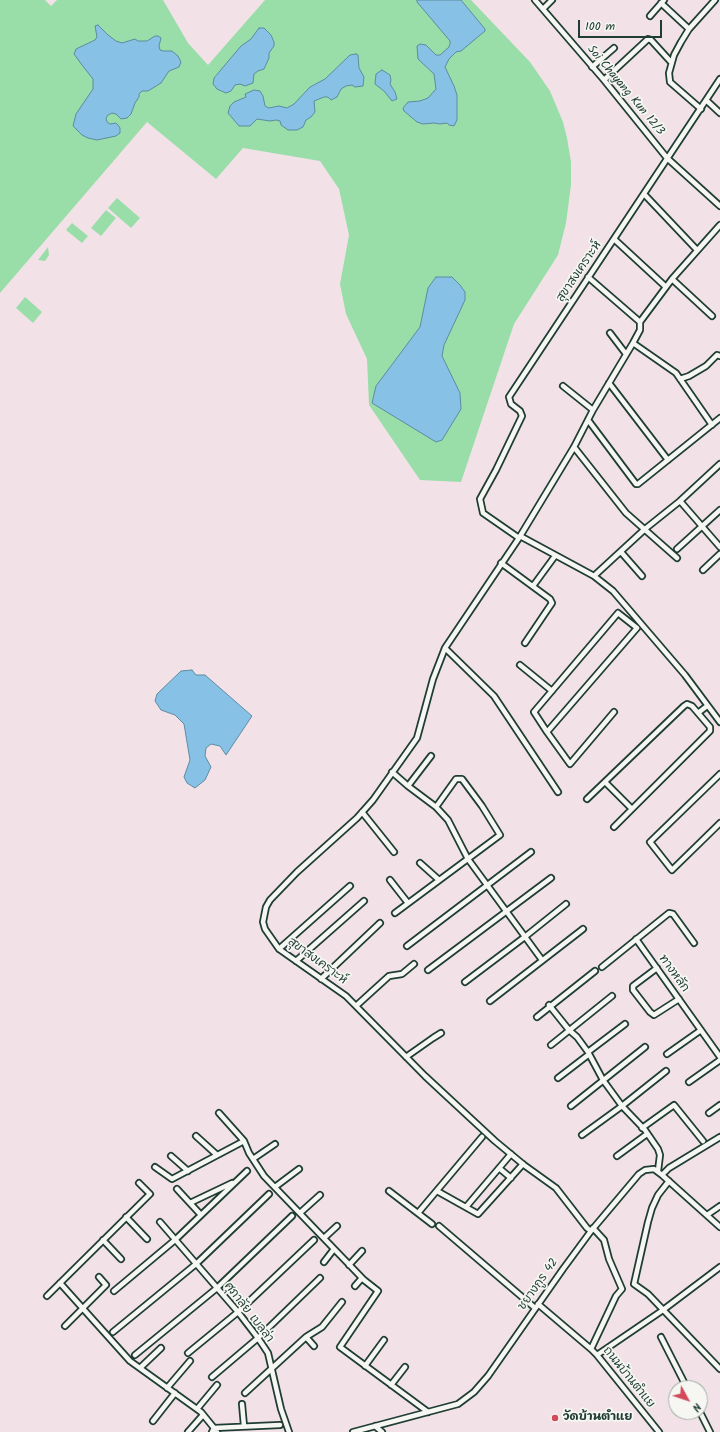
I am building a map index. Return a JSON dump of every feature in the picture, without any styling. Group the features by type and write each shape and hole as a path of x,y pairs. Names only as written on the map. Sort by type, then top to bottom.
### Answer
{"street":[{"name":"Soi Chayang Kun 12/3","path":"536,0 604,80 667,158 720,206"},
{"path":"543,9 552,0"},
{"path":"701,109 668,80 671,62 681,42 689,29 715,0"},
{"path":"650,16 662,2 689,29"},
{"path":"604,80 648,39 651,40 671,62"},
{"path":"592,67 614,48"},
{"name":"สุขาสงเคราะห์","path":"519,537 483,513 480,499 522,416 520,411 511,404 508,397 720,79"},
{"path":"706,100 720,113"},
{"path":"644,194 697,250"},
{"name":"สุขาสงเคราะห์","path":"592,1230 587,1228 559,1190 511,1154 424,1076 346,996 279,949 265,929 263,922 266,907 274,896 296,872 362,812 373,800 417,738 433,679 445,648 519,537 574,446 593,410 640,330 640,322 672,279 720,225"},
{"path":"614,239 666,287"},
{"path":"588,277 640,322"},
{"path":"672,279 712,316"},
{"path":"610,333 626,354"},
{"path":"633,343 676,373 712,425"},
{"path":"680,379 689,376 706,366 717,355 720,356"},
{"path":"609,383 668,460"},
{"path":"563,386 593,410"},
{"path":"588,420 636,484 638,484 720,418"},
{"path":"574,446 626,514 677,558"},
{"path":"594,576 645,529 680,501 720,464"},
{"path":"680,501 720,547"},
{"path":"677,548 720,510"},
{"path":"519,537 594,576 613,591 685,675 720,722"},
{"path":"621,552 642,576"},
{"path":"703,570 720,554"},
{"path":"533,586 555,556"},
{"path":"501,563 550,599 552,603 524,643"},
{"path":"547,732 637,628 618,612 534,712 547,732 570,764 614,712"},
{"path":"626,619 632,612"},
{"path":"445,648 494,696 558,792"},
{"path":"520,665 552,691"},
{"path":"587,799 684,706 690,704 710,727 710,731 614,827"},
{"path":"698,713 707,706"},
{"path":"408,786 431,756"},
{"path":"392,772 436,808 448,820 468,859 526,936 542,960"},
{"path":"720,774 650,842 672,870 720,823"},
{"path":"395,913 500,835 482,806 462,780 456,779 436,808"},
{"path":"605,782 632,809"},
{"path":"362,812 394,852"},
{"path":"407,946 531,852"},
{"path":"420,863 439,880"},
{"path":"428,970 551,878"},
{"path":"390,880 408,903"},
{"path":"279,949 350,886"},
{"path":"296,961 364,901"},
{"path":"466,982 566,904"},
{"path":"602,967 671,913 694,943"},
{"path":"321,978 380,923"},
{"path":"490,1001 583,929"},
{"name":"ทางหลัก","path":"636,939 720,1057"},
{"path":"356,1006 389,976 402,974 414,964"},
{"path":"657,968 633,986 633,990 652,1014 656,1014 679,999"},
{"path":"536,1017 549,1005 595,971"},
{"path":"551,1045 612,996"},
{"path":"549,1005 569,1030 577,1037 588,1053 602,1080 658,1149 660,1155 658,1171 720,1227"},
{"path":"558,1078 625,1024"},
{"path":"667,1054 701,1030"},
{"path":"406,1057 441,1033"},
{"path":"571,1106 644,1047"},
{"path":"689,1082 720,1060"},
{"path":"582,1135 666,1071"},
{"path":"642,1128 674,1104 703,1141"},
{"path":"709,1113 720,1105"},
{"path":"219,1113 244,1141 264,1176 349,1265 378,1291 340,1347 428,1412"},
{"path":"617,1156 647,1134"},
{"path":"196,1136 217,1155"},
{"path":"418,1213 482,1137"},
{"path":"662,1174 669,1168 720,1137"},
{"path":"155,1167 172,1179 244,1141"},
{"path":"253,1159 275,1144"},
{"path":"466,1207 511,1154"},
{"path":"171,1156 188,1171"},
{"path":"437,1191 478,1214 523,1164"},
{"path":"500,1168 510,1178"},
{"path":"275,1187 299,1169"},
{"name":"ชยางกูร 42","path":"353,1432 458,1404 474,1392 488,1376 592,1230 639,1174 649,1169 658,1171"},
{"path":"114,1290 175,1240 247,1171"},
{"path":"669,1181 658,1195 652,1208 634,1284 648,1294 720,1369"},
{"path":"190,1203 236,1182"},
{"path":"47,1296 150,1194 139,1184"},
{"path":"178,1189 201,1215"},
{"path":"389,1191 432,1224"},
{"path":"113,1332 196,1264 269,1194"},
{"path":"300,1214 320,1195"},
{"path":"706,1215 720,1206"},
{"path":"136,1355 216,1288 292,1216"},
{"path":"126,1217 147,1239"},
{"name":"ศุภาลัย เบลล่า","path":"160,1222 238,1312 268,1353 281,1409 289,1432"},
{"path":"324,1238 337,1226"},
{"path":"439,1226 591,1349"},
{"name":"ถนนบ้านตำแย","path":"592,1230 604,1240 622,1289 616,1296 591,1349 598,1355 659,1432"},
{"path":"103,1240 121,1259"},
{"path":"188,1353 238,1312 314,1240"},
{"path":"324,1262 334,1249"},
{"path":"349,1265 362,1251"},
{"path":"598,1355 663,1310 720,1267"},
{"path":"65,1326 106,1285 99,1277"},
{"path":"212,1377 258,1338 320,1278"},
{"path":"354,1286 362,1278"},
{"path":"60,1283 130,1361 197,1410 203,1415 214,1431 244,1426 280,1425"},
{"path":"245,1393 272,1370 306,1337 322,1327 342,1302"},
{"path":"306,1337 314,1346"},
{"path":"661,1337 683,1380"},
{"path":"365,1366 384,1340"},
{"path":"140,1368 161,1348"},
{"path":"167,1388 190,1361"},
{"path":"391,1385 405,1367"},
{"path":"197,1410 216,1385"},
{"path":"153,1421 175,1393"},
{"path":"242,1404 244,1426"},
{"path":"188,1432 203,1415"},
{"path":"704,1420 710,1432"},
{"path":"375,1426 382,1432"}],"green space":[{"path":"0,0 45,0 51,6 57,0 163,0 188,43 208,65 265,0 471,0 530,62 550,91 563,122 567,138 571,162 571,185 566,223 558,255 514,324 461,482 420,480 369,405 367,359 346,314 340,284 349,235 339,189 320,161 243,148 216,179 147,122 0,293"},
{"path":"117,198 140,218 131,228 108,208"},
{"path":"106,210 116,218 101,236 91,228"},
{"path":"72,223 88,236 82,243 66,230"},
{"path":"48,247 49,255 45,261 38,260"},
{"path":"25,297 42,312 33,323 16,308"}],"water":[{"path":"417,0 461,0 485,29 485,31 461,51 456,52 449,59 445,67 457,95 457,120 454,126 447,123 423,124 417,122 404,111 403,108 408,102 420,101 428,98 436,89 434,74 418,59 417,46 420,44 426,45 436,55 440,55 449,47 450,44 450,41 417,2"},
{"path":"98,25 116,41 122,43 135,39 138,41 147,41 155,36 158,36 161,38 159,46 160,50 172,51 178,56 181,62 179,67 169,71 161,83 148,91 142,91 139,94 131,114 127,118 121,119 116,114 112,113 108,115 106,118 107,122 110,124 116,123 120,128 120,133 116,136 97,140 82,135 73,126 76,114 93,89 93,79 74,54 76,49 95,40 97,37 95,26"},
{"path":"259,28 264,28 271,35 274,42 274,46 269,53 269,58 264,69 254,74 253,83 245,86 240,84 235,85 231,91 226,93 217,89 213,84 214,78 241,46 251,39"},
{"path":"350,55 358,55 359,68 364,77 363,86 346,86 341,89 337,97 331,100 328,97 324,97 314,101 315,112 306,120 303,127 297,130 288,130 281,125 280,121 276,120 270,121 257,119 250,126 239,126 228,113 230,106 234,102 246,97 245,94 254,90 260,91 263,96 265,106 269,108 279,106 287,108 294,104 310,87 325,79"},
{"path":"382,70 390,75 390,84 397,99 392,101 384,91 375,84 376,74"},
{"path":"436,277 452,277 465,292 465,300 444,345 442,356 460,393 461,409 442,440 436,442 372,403 376,386 420,327 428,288"},
{"path":"192,670 196,675 205,675 252,716 226,755 220,746 211,744 206,748 205,756 211,767 205,780 195,788 187,783 184,777 190,760 184,724 175,715 161,710 155,701 157,694 181,671"}],"place":[{"name":"วัดบ้านตำแย","path":"555,1418"}]}
